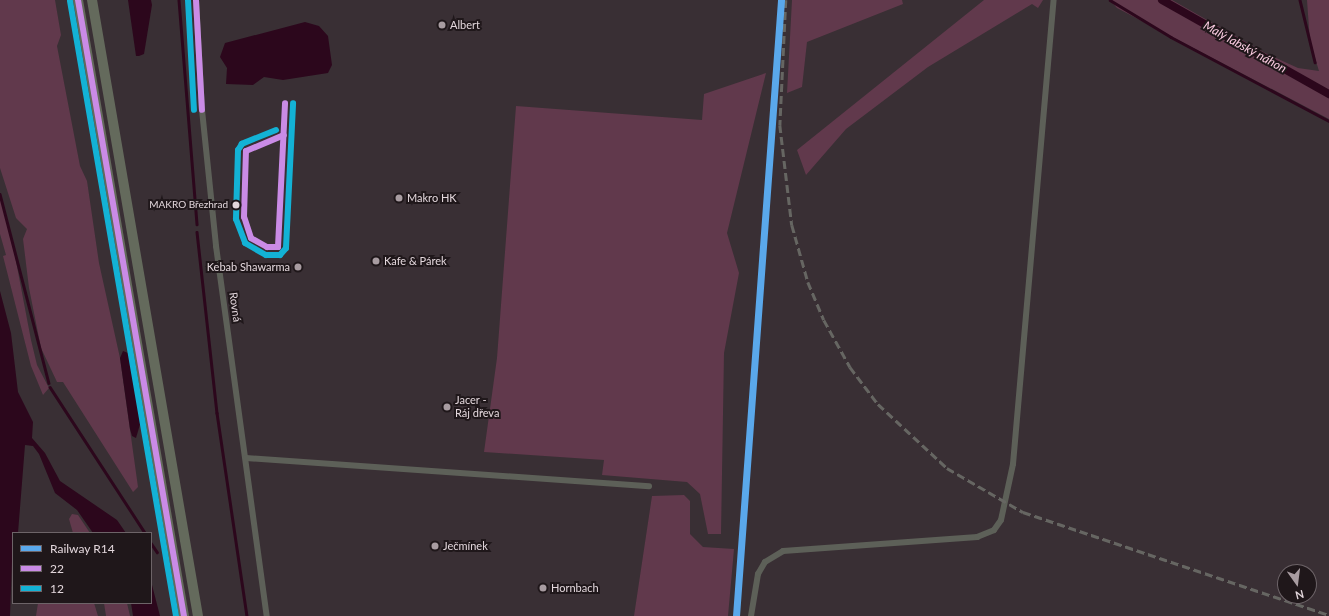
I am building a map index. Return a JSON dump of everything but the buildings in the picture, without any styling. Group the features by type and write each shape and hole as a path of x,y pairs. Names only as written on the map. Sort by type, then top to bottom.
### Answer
{"main road":[{"path":"78,0 184,616"},
{"path":"92,0 198,616"}],"street":[{"name":"Rovná","path":"196,0 202,110 216,239 267,616"},
{"path":"751,616 758,574 771,557 783,550 976,537 994,530 1001,520 1013,464 1054,0"},
{"path":"246,458 649,486"}],"shaded area":[{"path":"0,0 55,0 61,35 57,46 80,166 87,181 99,263 120,358 138,487 133,492 63,382 57,382 41,348 29,288 23,239 27,229 16,218 0,168"},
{"path":"128,0 151,0 152,5 144,54 139,56 136,56"},
{"path":"792,0 902,0 903,4 807,42 802,87 787,93"},
{"path":"984,0 1043,0 1038,8 1032,4 928,67 846,129 806,175 797,150"},
{"path":"1110,0 1172,0 1265,53 1298,68 1319,71 1310,42 1307,0 1329,0 1329,119 1117,8"},
{"path":"305,22 319,26 328,36 332,65 328,73 283,80 264,77 253,85 226,84 227,68 220,57 225,43"},
{"path":"766,73 727,233 739,273 724,353 721,534 708,534 700,494 687,482 602,475 604,460 484,452 497,358 516,106 702,120 704,94"},
{"path":"0,195 15,256 37,365 49,388 43,395 31,366 3,256 6,255 0,234"},
{"path":"0,291 11,333 18,392 33,422 32,438 45,453 60,481 117,520 125,532 92,532 77,510 55,493 39,454 33,446 25,445 18,532 12,532 10,616 0,616"},
{"path":"123,351 128,353 132,367 141,421 136,438 132,436 130,429 120,358"},
{"path":"684,495 690,501 690,534 703,547 734,549 728,616 634,616 652,496"},
{"path":"72,514 78,515 89,532 73,532 69,519"},
{"path":"152,585 160,616 133,616 131,604 152,604"},
{"path":"38,604 94,604 98,616 36,616"},
{"path":"104,604 127,604 130,616 106,616"}],"waterway":[{"path":"179,0 197,224"},
{"path":"1110,0 1171,37 1329,121"},
{"name":"Malý labský náhon","path":"1162,0 1329,94"},
{"path":"1300,0 1315,62"},
{"path":"0,194 49,383"},
{"path":"197,232 217,413 247,616"},
{"path":"50,387 144,532"},
{"path":"152,544 157,552"}],"railway":[{"path":"786,0 780,125 792,225 808,282 824,320 850,367 878,404 947,468 1023,512 1329,615"}],"rail line":[{"name":"R14","path":"736,616 781,0"}],"transit line":[{"name":"22","path":"78,0 184,616"},
{"name":"12","path":"188,0 194,110"},
{"name":"22","path":"196,0 202,110"},
{"name":"12","path":"70,1 176,616"},
{"name":"22","path":"278,247 285,103"},
{"name":"12","path":"276,130 242,144 238,150 236,219 245,243 266,255 280,255 286,248 293,103"},
{"name":"22","path":"278,247 267,247 251,238 244,217 246,151 284,135"}],"place":[{"name":"Albert","path":"442,25"},
{"name":"Makro HK","path":"399,198"},
{"name":"MAKRO Březhrad","path":"236,205"},
{"name":"Kafe & Párek","path":"376,261"},
{"name":"Kebab Shawarma","path":"298,267"},
{"name":"Jacer - Ráj dřeva","path":"447,407"},
{"name":"Ječmínek","path":"435,546"},
{"name":"Hornbach","path":"543,588"}]}
